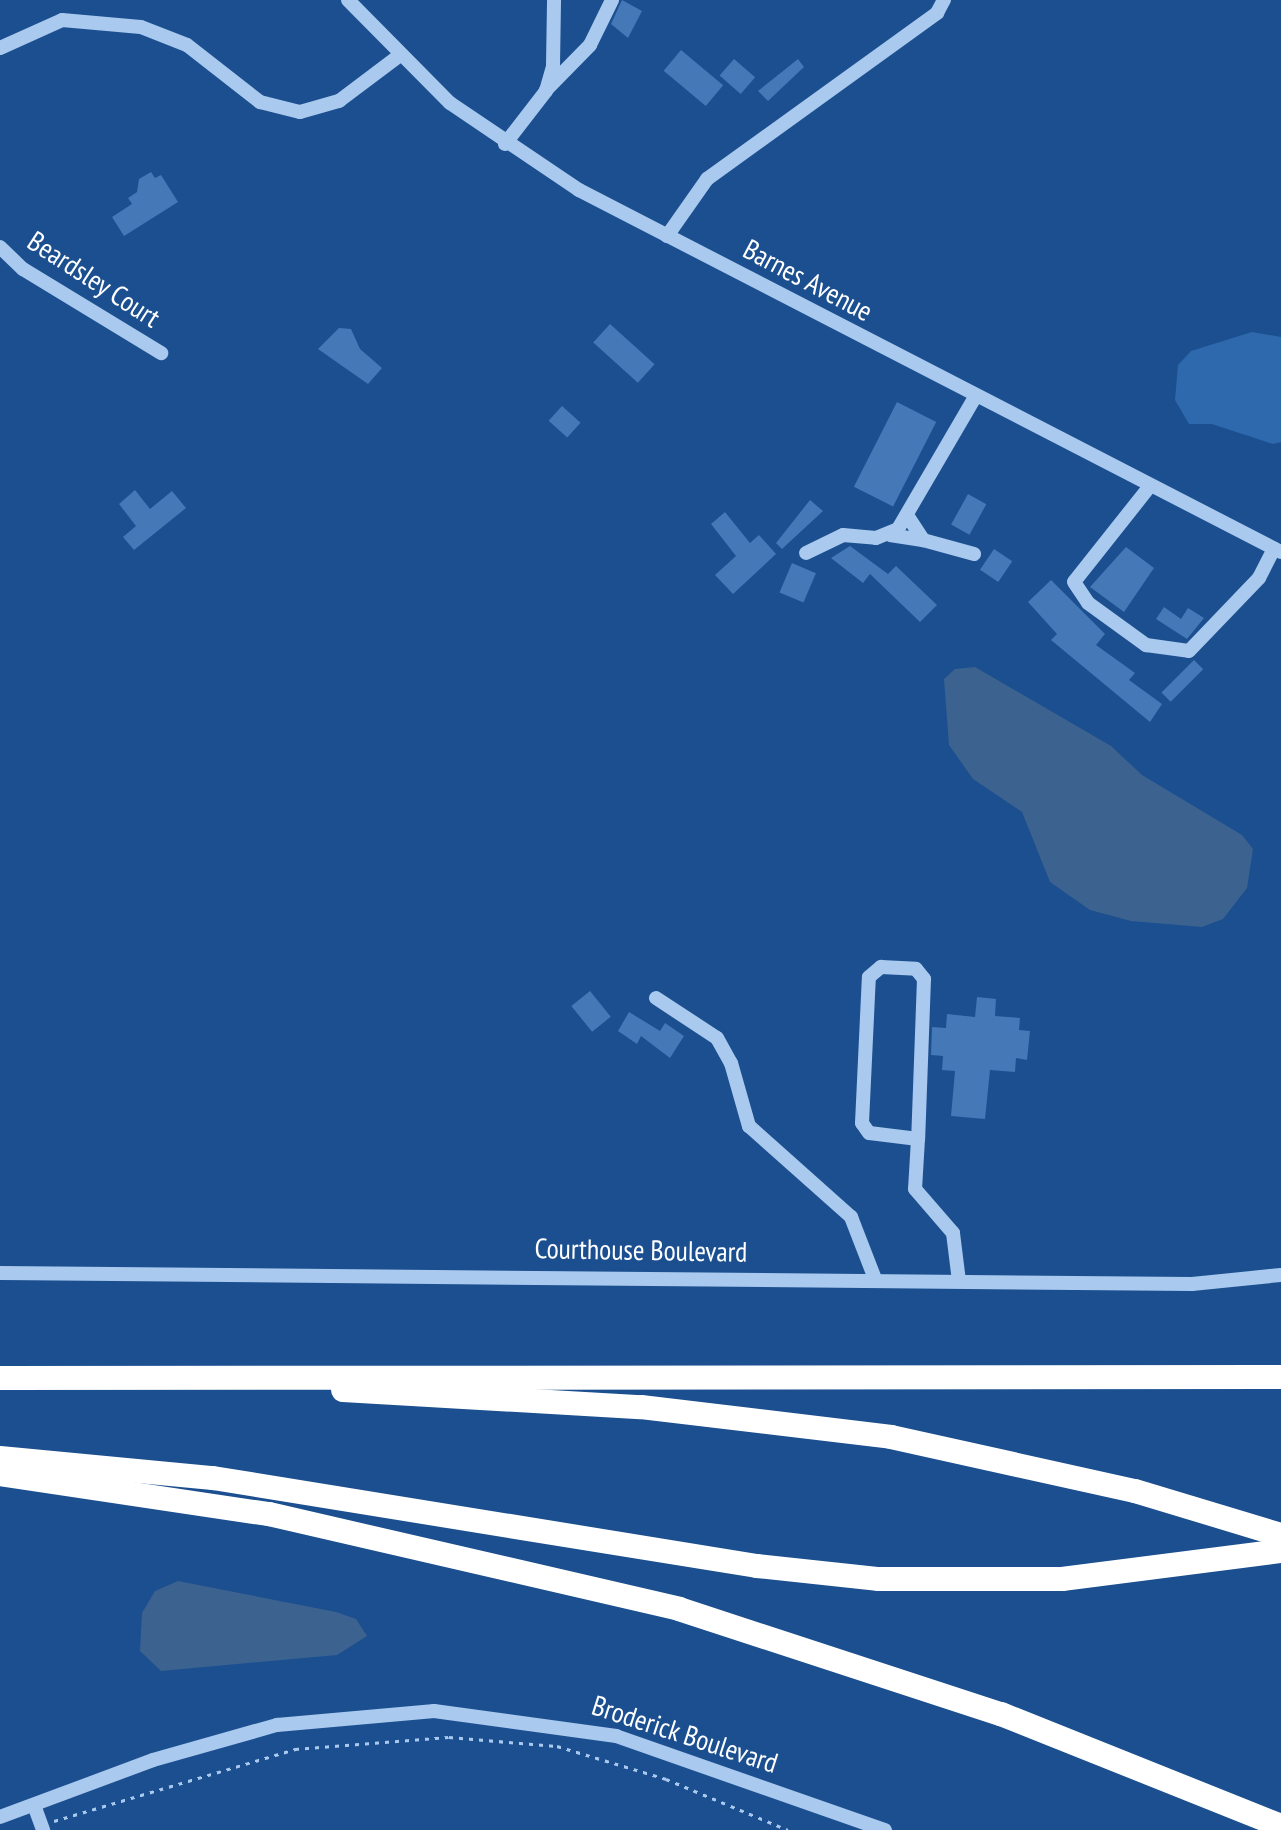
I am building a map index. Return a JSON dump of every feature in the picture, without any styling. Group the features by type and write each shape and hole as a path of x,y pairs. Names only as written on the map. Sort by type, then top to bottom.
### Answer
{"highway":[{"path":"0,1378 1281,1377"},
{"path":"101,1378 641,1407 827,1428 969,1452 1135,1491 1281,1535"},
{"path":"0,1458 213,1478 799,1572 963,1582 1119,1575 1281,1551"},
{"path":"0,1474 269,1514 679,1609 1001,1714 1281,1826"}],"street":[{"name":"Barnes Avenue","path":"348,0 399,56 505,144 667,236 1277,550"},
{"path":"546,91 553,66 554,0"},
{"path":"505,144 546,91 590,45 612,0"},
{"path":"667,236 707,179 937,13 944,0"},
{"path":"0,48 62,20 141,27 187,45 260,102 300,112 339,101 399,56"},
{"name":"Beardsley Court","path":"0,247 23,269 161,353"},
{"path":"890,535 907,515 975,397"},
{"path":"1150,486 1074,582 1088,603 1146,645 1189,651 1259,578 1277,550"},
{"path":"907,515 923,540"},
{"path":"806,553 843,535 890,535 923,540 974,554"},
{"path":"918,1139 869,1133 862,1123 869,977 881,967 916,969 924,979 918,1139 915,1189 953,1233 959,1281"},
{"path":"656,998 717,1038 731,1063 749,1126 851,1217 875,1279"},
{"name":"Courthouse Boulevard","path":"0,1273 1192,1284 1281,1275"},
{"name":"Broderick Boulevard","path":"0,1817 153,1760 277,1725 434,1711 514,1717 616,1736 885,1830"},
{"path":"34,1805 42,1828"}],"path":[{"path":"42,1828 295,1749 449,1737 557,1746 666,1779 788,1830"}],"shaded area":[{"path":"1252,332 1281,337 1281,442 1273,444 1212,424 1189,424 1175,400 1178,365 1191,351"},
{"path":"975,667 1111,746 1142,775 1242,835 1253,849 1247,888 1223,919 1202,927 1131,921 1090,910 1050,882 1022,812 973,779 949,745 944,679 955,669"},
{"path":"178,1581 336,1612 356,1619 367,1636 337,1655 161,1671 140,1651 142,1613 155,1591"}],"building":[{"path":"622,0 642,11 628,38 611,24"},
{"path":"681,50 723,85 706,106 664,71"},
{"path":"734,59 755,77 741,94 720,76"},
{"path":"798,59 804,67 768,101 758,91"},
{"path":"151,172 155,178 161,175 178,202 124,236 112,217 132,204 128,198 137,192 139,179"},
{"path":"610,324 655,364 638,383 593,343"},
{"path":"339,328 351,329 360,349 382,368 368,384 318,349"},
{"path":"897,402 936,422 893,507 854,487"},
{"path":"562,406 581,423 567,438 549,421"},
{"path":"135,490 150,509 172,491 186,508 134,550 123,537 136,526 119,504"},
{"path":"968,494 986,504 969,535 951,525"},
{"path":"810,500 823,511 782,549 776,543"},
{"path":"725,512 750,543 759,535 776,554 733,594 715,575 736,556 711,524"},
{"path":"850,546 888,574 896,566 937,605 920,622 870,574 863,583 831,558"},
{"path":"1126,547 1154,568 1124,612 1090,587"},
{"path":"994,549 1012,561 998,582 980,570"},
{"path":"792,563 816,573 803,603 779,592"},
{"path":"1051,580 1105,634 1096,645 1135,673 1129,680 1162,704 1150,722 1051,640 1057,634 1028,602"},
{"path":"1164,607 1181,619 1188,608 1204,618 1187,639 1156,619"},
{"path":"1194,660 1203,669 1171,702 1161,693"},
{"path":"590,991 611,1017 592,1032 571,1006"},
{"path":"977,997 996,999 995,1016 1020,1018 1019,1030 1030,1031 1027,1060 1016,1058 1015,1072 990,1070 985,1119 951,1116 955,1071 942,1070 943,1056 931,1055 932,1027 946,1028 947,1014 975,1017"},
{"path":"629,1012 660,1031 665,1023 684,1036 670,1058 641,1036 637,1044 618,1031"}]}
